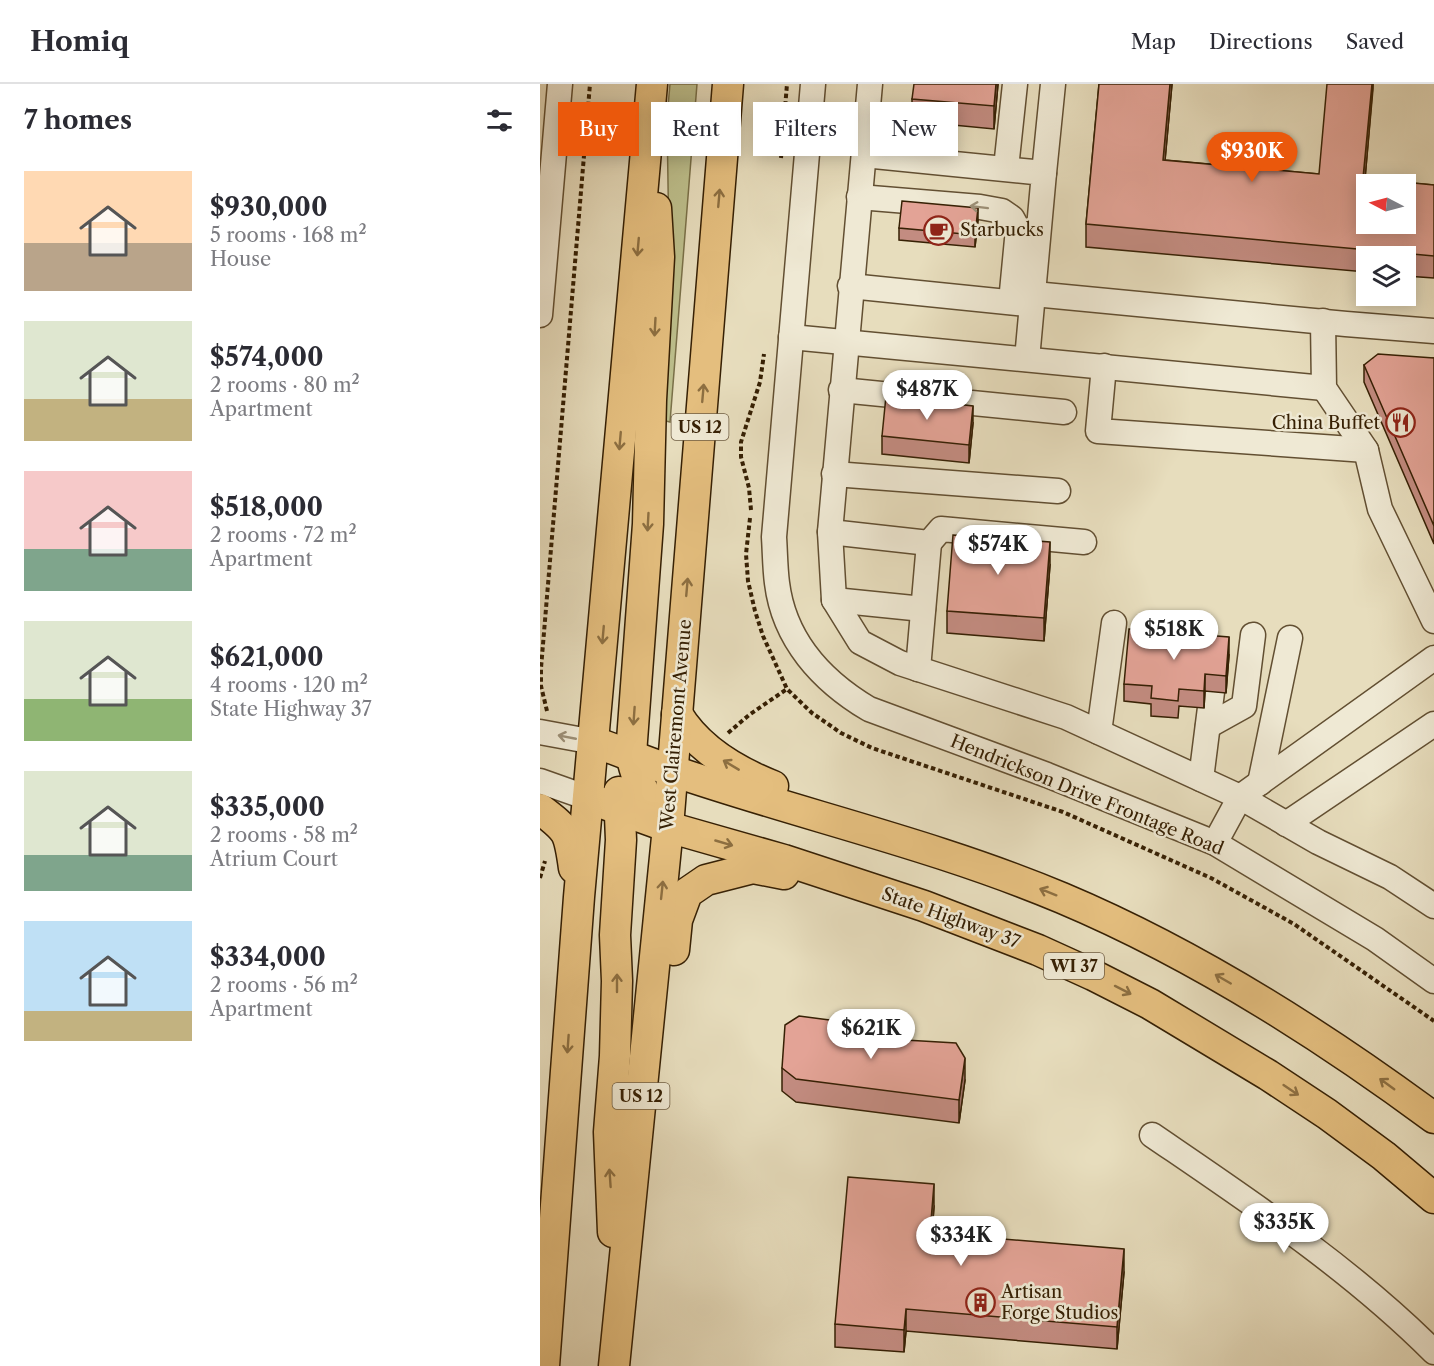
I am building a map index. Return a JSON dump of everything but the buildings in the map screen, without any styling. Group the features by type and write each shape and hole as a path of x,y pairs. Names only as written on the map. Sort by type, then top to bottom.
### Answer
{"main road":[{"path":"544,1366 579,897 652,84"},
{"name":"West Clairemont Avenue","path":"614,1366 668,827 728,84"},
{"path":"647,143 658,223 659,257 651,400 648,524 631,754 635,775 644,795 668,827"},
{"path":"677,714 687,731 709,750 750,777 914,833 938,853"},
{"path":"594,742 672,771 993,870 1063,898 1133,930 1248,993 1379,1078 1434,1118"},
{"path":"594,742 613,766 619,785 620,808 621,840 615,935 617,981 615,1056 609,1132 609,1166 619,1320"},
{"name":"State Highway 37","path":"588,798 668,827 784,860 924,906 1038,950 1093,975 1150,1004 1268,1075 1327,1114 1384,1156 1434,1198"},
{"path":"540,809 569,835 579,897"},
{"path":"630,1204 663,1074 677,920 687,893 706,880 753,868 889,895"}],"street":[{"path":"540,315 560,84"},
{"name":"Hendrickson Drive Frontage Road","path":"813,84 774,537 777,584 784,614 799,645 827,679 854,700 897,721 1047,776 1215,843 1375,939 1434,981"},
{"path":"870,84 850,286 830,532 834,600 860,642 900,663 1066,717 1099,732 1240,797 1286,824 1390,877 1434,906"},
{"path":"1006,168 1015,84"},
{"path":"1026,300 1044,173 1053,84"},
{"path":"864,155 1044,173"},
{"path":"859,197 980,207 1002,211 1012,218 1018,229 1026,300 1027,359"},
{"path":"850,286 1434,331"},
{"path":"1323,321 1324,388 1366,450 1380,509 1434,621"},
{"path":"791,337 1324,388"},
{"path":"1104,366 1098,431 1366,450"},
{"path":"841,390 1064,412"},
{"path":"834,474 1058,491"},
{"path":"918,669 929,543 940,529 1084,542"},
{"path":"830,532 929,543"},
{"path":"834,600 923,609"},
{"path":"1099,732 1114,623"},
{"path":"1208,726 1244,706 1253,635"},
{"path":"1260,783 1290,638"},
{"path":"1215,843 1240,797 1434,658"},
{"path":"1201,779 1212,692"},
{"path":"1286,824 1434,724"},
{"path":"546,733 594,742"},
{"path":"540,782 588,798"},
{"path":"1152,1135 1251,1202 1362,1287 1434,1352"}],"path":[{"path":"546,733 541,668 590,84"},
{"path":"780,165 787,84"},
{"path":"765,349 760,381 741,442 741,457 749,488 751,509 746,554 748,581 755,611 763,636 787,689 812,713 841,733 872,748 1063,812 1211,878 1294,924 1434,1021"},
{"path":"724,736 749,715 787,689"},
{"path":"540,878 546,860"}],"green space":[{"path":"670,84 697,84 696,102 668,102"},
{"path":"668,156 691,156 670,422 662,420 669,247"}],"place":[{"name":"Starbucks","path":"939,230"},
{"name":"China Buffet","path":"1401,423"},
{"name":"Artisan Forge Studios","path":"980,1302"}]}
